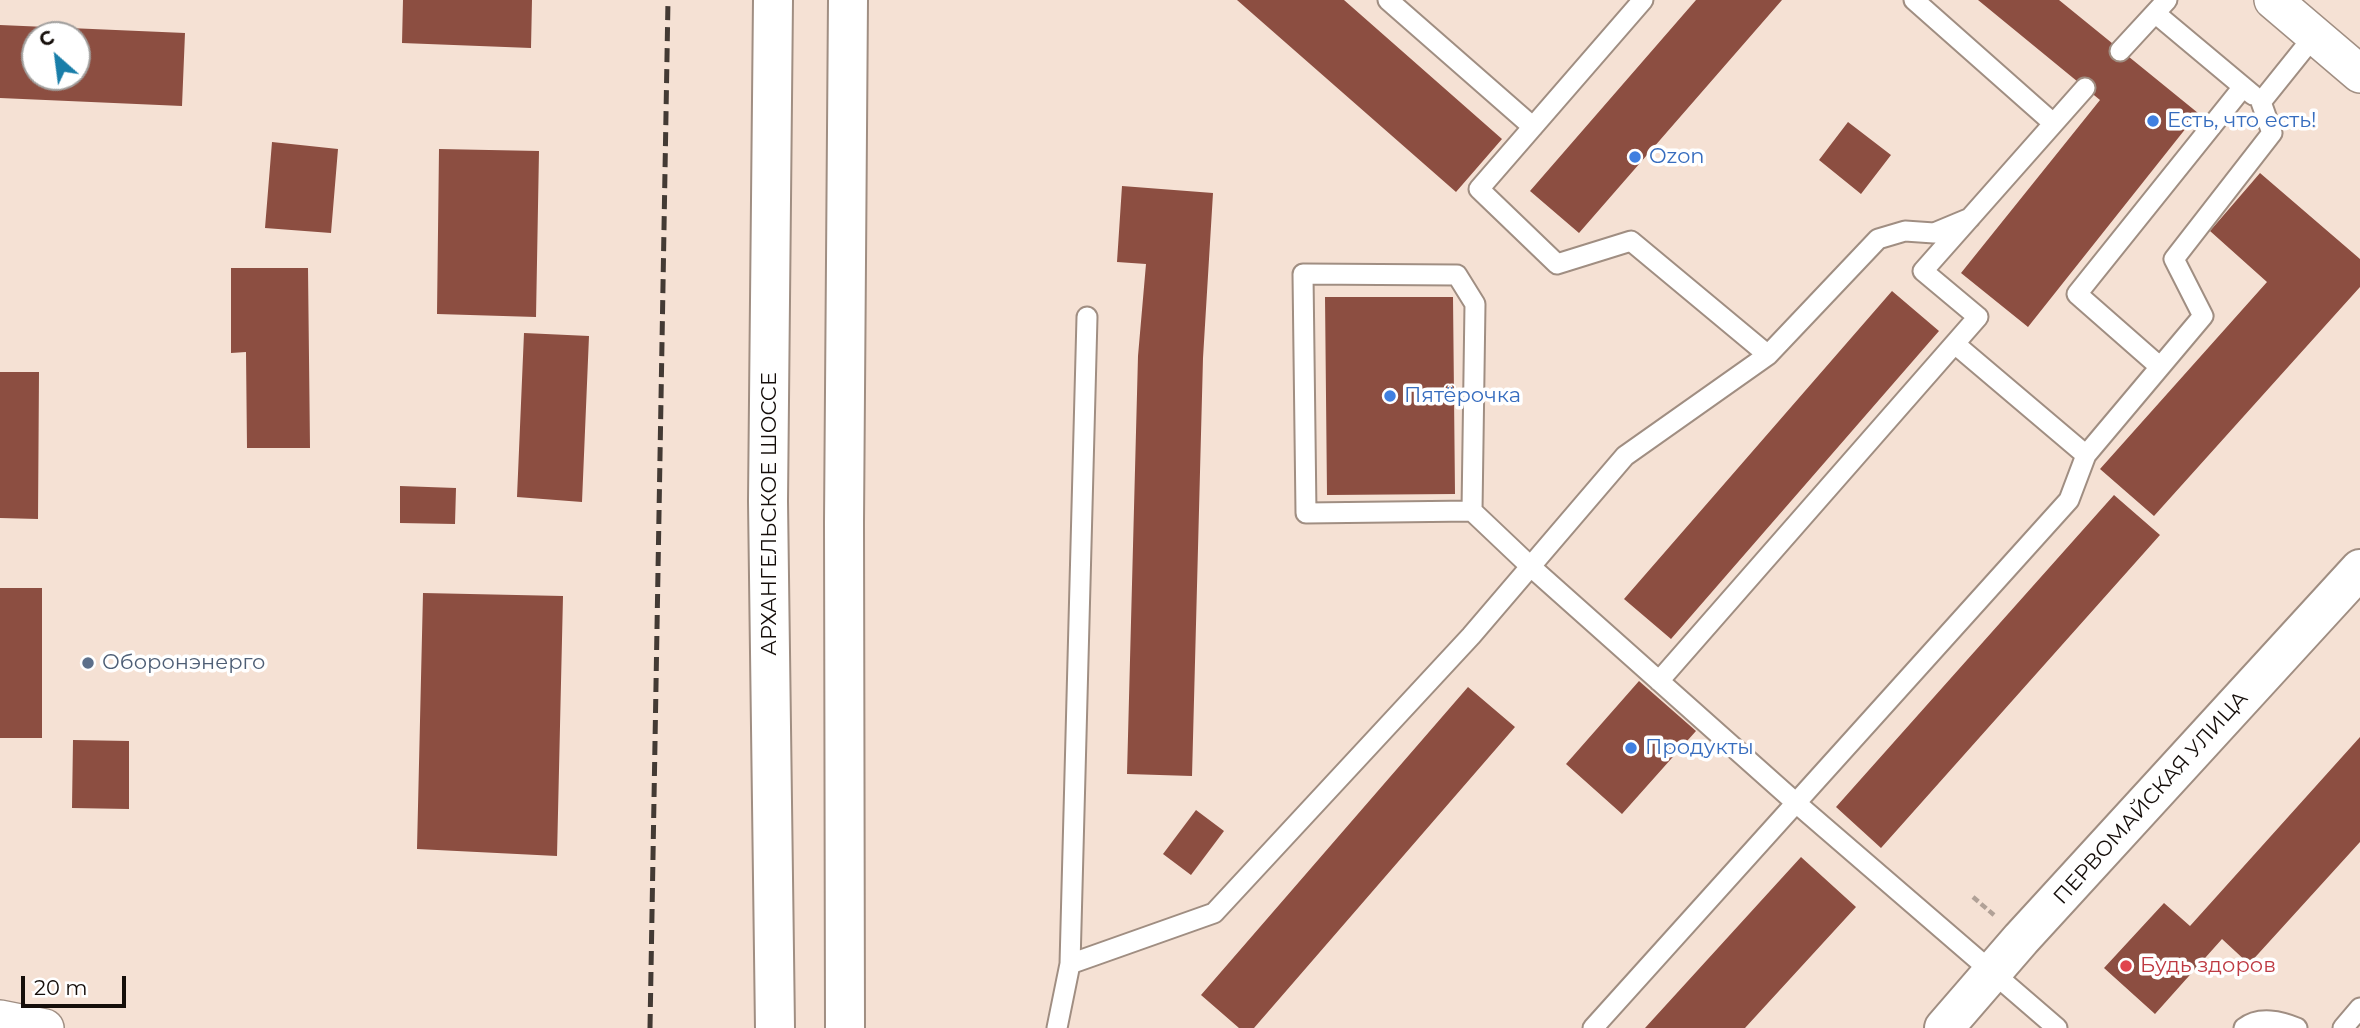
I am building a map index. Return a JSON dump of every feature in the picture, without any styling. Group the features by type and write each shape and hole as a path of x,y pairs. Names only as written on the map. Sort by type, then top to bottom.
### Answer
{"main road":[{"name":"АРХАНГЕЛЬСКОЕ ШОССЕ","path":"773,0 768,501 775,1028"},
{"path":"845,1028 844,522 848,0"},
{"name":"ПЕРВОМАЙСКАЯ УЛИЦА","path":"1944,1028 2360,569"}],"street":[{"path":"2273,0 2360,74"},
{"path":"0,1019 44,1028"}],"lane":[{"path":"1388,0 1533,127"},
{"path":"1643,0 1479,189 1557,264 1631,241 1768,355"},
{"path":"1914,0 2053,123"},
{"path":"1593,1028 2069,500 2086,455 2203,316 2174,259 2272,132 2261,102 2161,6 2120,51"},
{"path":"2261,102 2314,36"},
{"path":"2159,366 2077,294 2244,87"},
{"path":"1659,681 1978,317 1923,271 2085,88"},
{"path":"1070,964 1214,913 1471,636 1625,456 1768,355 1878,239 1905,231 1934,233 1970,218"},
{"path":"1472,511 1475,304 1457,275 1303,274 1306,513 1472,511 1795,802 2057,1028"},
{"path":"1057,1028 1070,964 1087,317"},
{"path":"1955,344 2086,455"},
{"path":"2343,1028 2360,1008"},
{"path":"2244,1028 2247,1024 2274,1020 2298,1028"}],"path":[{"path":"1973,897 1998,919"}],"building":[{"path":"403,0 532,0 531,48 402,43"},
{"path":"1237,0 1344,0 1502,139 1456,192"},
{"path":"1696,0 1782,0 1579,233 1530,191"},
{"path":"1978,0 2059,0 2198,113 2028,327 1961,273 2100,100"},
{"path":"0,25 21,26 21,91 91,91 91,29 185,33 182,106 0,98"},
{"path":"1848,122 1891,155 1861,194 1819,160"},
{"path":"272,142 338,149 331,233 265,228"},
{"path":"439,149 539,151 536,317 437,314"},
{"path":"2260,173 2360,259 2360,287 2154,516 2100,469 2267,282 2210,231"},
{"path":"1122,186 1213,193 1203,358 1192,776 1127,774 1138,356 1146,264 1117,262"},
{"path":"231,268 308,268 310,448 247,448 246,352 231,353"},
{"path":"1892,291 1939,331 1671,639 1624,599"},
{"name":"Пятёрочка","path":"1325,297 1453,297 1455,494 1327,495"},
{"path":"524,333 589,336 582,502 517,497"},
{"path":"0,372 39,372 38,519 0,518"},
{"path":"400,486 456,488 455,524 400,523"},
{"path":"2114,495 2160,535 1881,848 1836,807"},
{"path":"0,588 42,588 42,738 0,738"},
{"path":"423,593 563,596 557,856 417,849"},
{"name":"Продукты","path":"1639,681 1696,731 1622,814 1566,764"},
{"path":"1468,687 1515,727 1254,1028 1239,1028 1201,995"},
{"path":"2360,737 2360,842 2249,964 2222,939 2155,1014 2104,968 2164,903 2190,926"},
{"path":"73,740 129,741 129,809 72,808"},
{"path":"1196,810 1224,831 1191,875 1163,854"},
{"path":"1801,857 1856,907 1745,1028 1645,1028"}],"railway":[{"path":"650,1028 668,0"}],"place":[{"name":"Есть, что есть!","path":"2153,121"},
{"name":"Ozon","path":"1635,157"},
{"name":"Пятёрочка","path":"1390,396"},
{"name":"Оборонэнерго","path":"88,663"},
{"name":"Продукты","path":"1631,748"},
{"name":"Будь здоров","path":"2126,966"}]}
